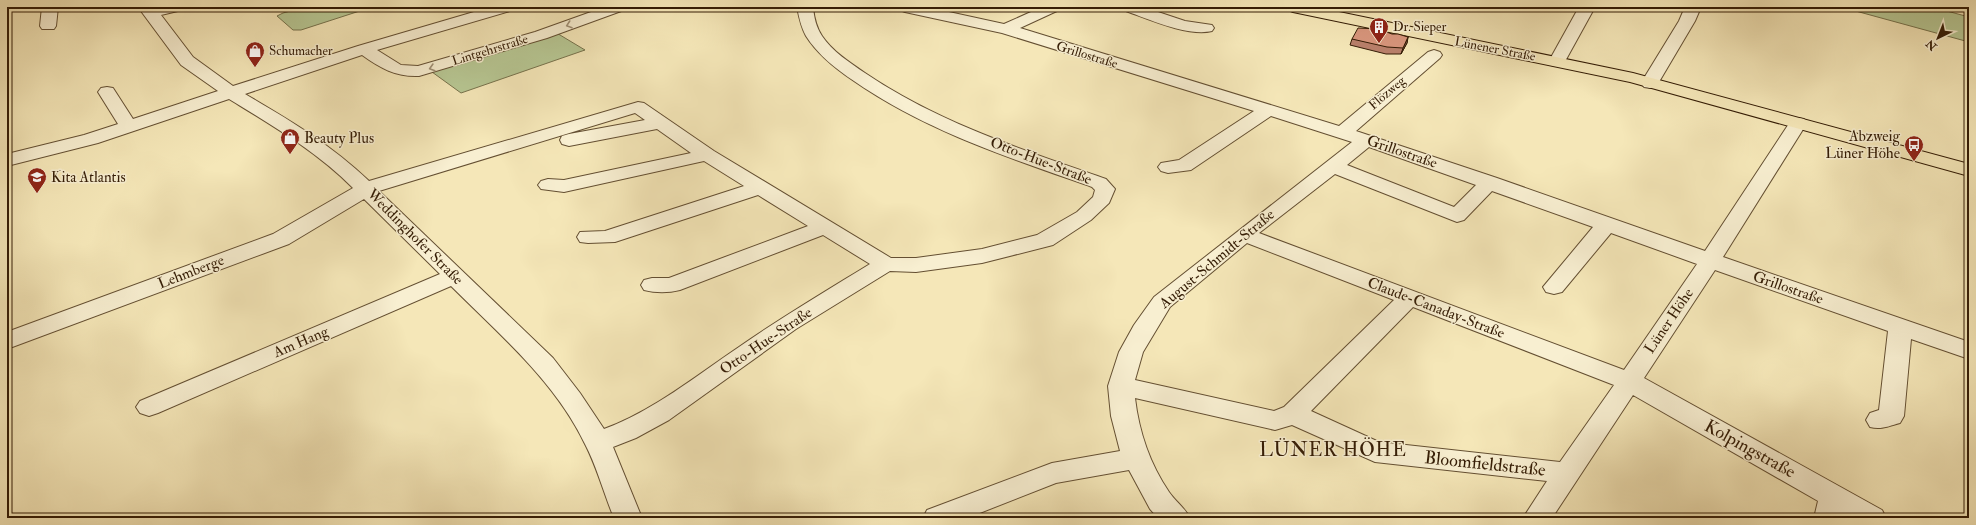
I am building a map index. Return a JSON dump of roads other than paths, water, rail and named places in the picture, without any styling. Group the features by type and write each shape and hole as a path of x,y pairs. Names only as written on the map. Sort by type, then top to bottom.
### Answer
{"main road":[{"name":"Lünener Straße","path":"1293,7 1557,61 1650,82 1969,170"}],"street":[{"path":"48,26 50,7"},
{"path":"149,10 177,7"},
{"path":"457,7 469,18"},
{"path":"7,160 55,149 130,127 364,49 508,7"},
{"name":"Lintgehrstraße","path":"364,49 391,68 403,72 419,71 541,35 619,7"},
{"name":"Otto-Hue-Straße","path":"598,442 627,431 660,413 788,324 886,264 916,265 982,256 1045,240 1084,216 1102,199 1104,189 1099,183 947,125 877,89 836,60 814,35 805,7"},
{"name":"Grillostraße","path":"905,7 1006,30 1366,140 1490,182 1710,261 1969,351"},
{"path":"1006,30 1054,7"},
{"path":"1128,7 1183,25 1206,28"},
{"path":"1557,61 1587,7"},
{"path":"1650,82 1687,21 1693,7"},
{"name":"Weddinghofer Straße","path":"149,10 186,61 231,93 303,136 344,168 367,188 453,277 544,364 572,399 598,442 628,518"},
{"name":"Flözweg","path":"1342,133 1434,55"},
{"path":"107,92 130,127"},
{"name":"Lehmberge","path":"7,341 281,239 367,188 638,107 658,123 707,155"},
{"path":"1168,167 1184,166 1268,110"},
{"name":"Lüner Höhe","path":"1537,518 1710,261 1798,123"},
{"name":"August-Schmidt-Straße","path":"1176,518 1160,501 1136,460 1124,416 1121,386 1131,352 1146,325 1162,302 1244,235 1366,140"},
{"path":"548,185 564,186 707,155 886,264"},
{"path":"1333,166 1457,216 1490,182"},
{"path":"588,237 607,237 759,188"},
{"path":"1554,288 1607,224"},
{"path":"652,285 672,285 824,227"},
{"name":"Claude-Canaday-Straße","path":"1244,235 1629,381"},
{"name":"Am Hang","path":"150,407 453,277"},
{"path":"1121,386 1276,421 1293,414 1409,298"},
{"path":"1879,420 1891,416 1900,327"},
{"name":"Kolpingstraße","path":"1629,381 1831,507 1872,518"},
{"name":"Bloomfieldstraße","path":"1293,414 1375,452 1566,473"},
{"path":"937,518 1052,473 1136,460"}],"place":[{"name":"Dr. Sieper","path":"1379,44"},
{"name":"Schumacher","path":"255,68"},
{"name":"Beauty Plus","path":"290,155"},
{"name":"Abzweig Lüner Höhe","path":"1914,162"},
{"name":"Kita Atlantis","path":"37,194"}],"district":[{"name":"LÜNER HÖHE","path":"1333,450"}]}
